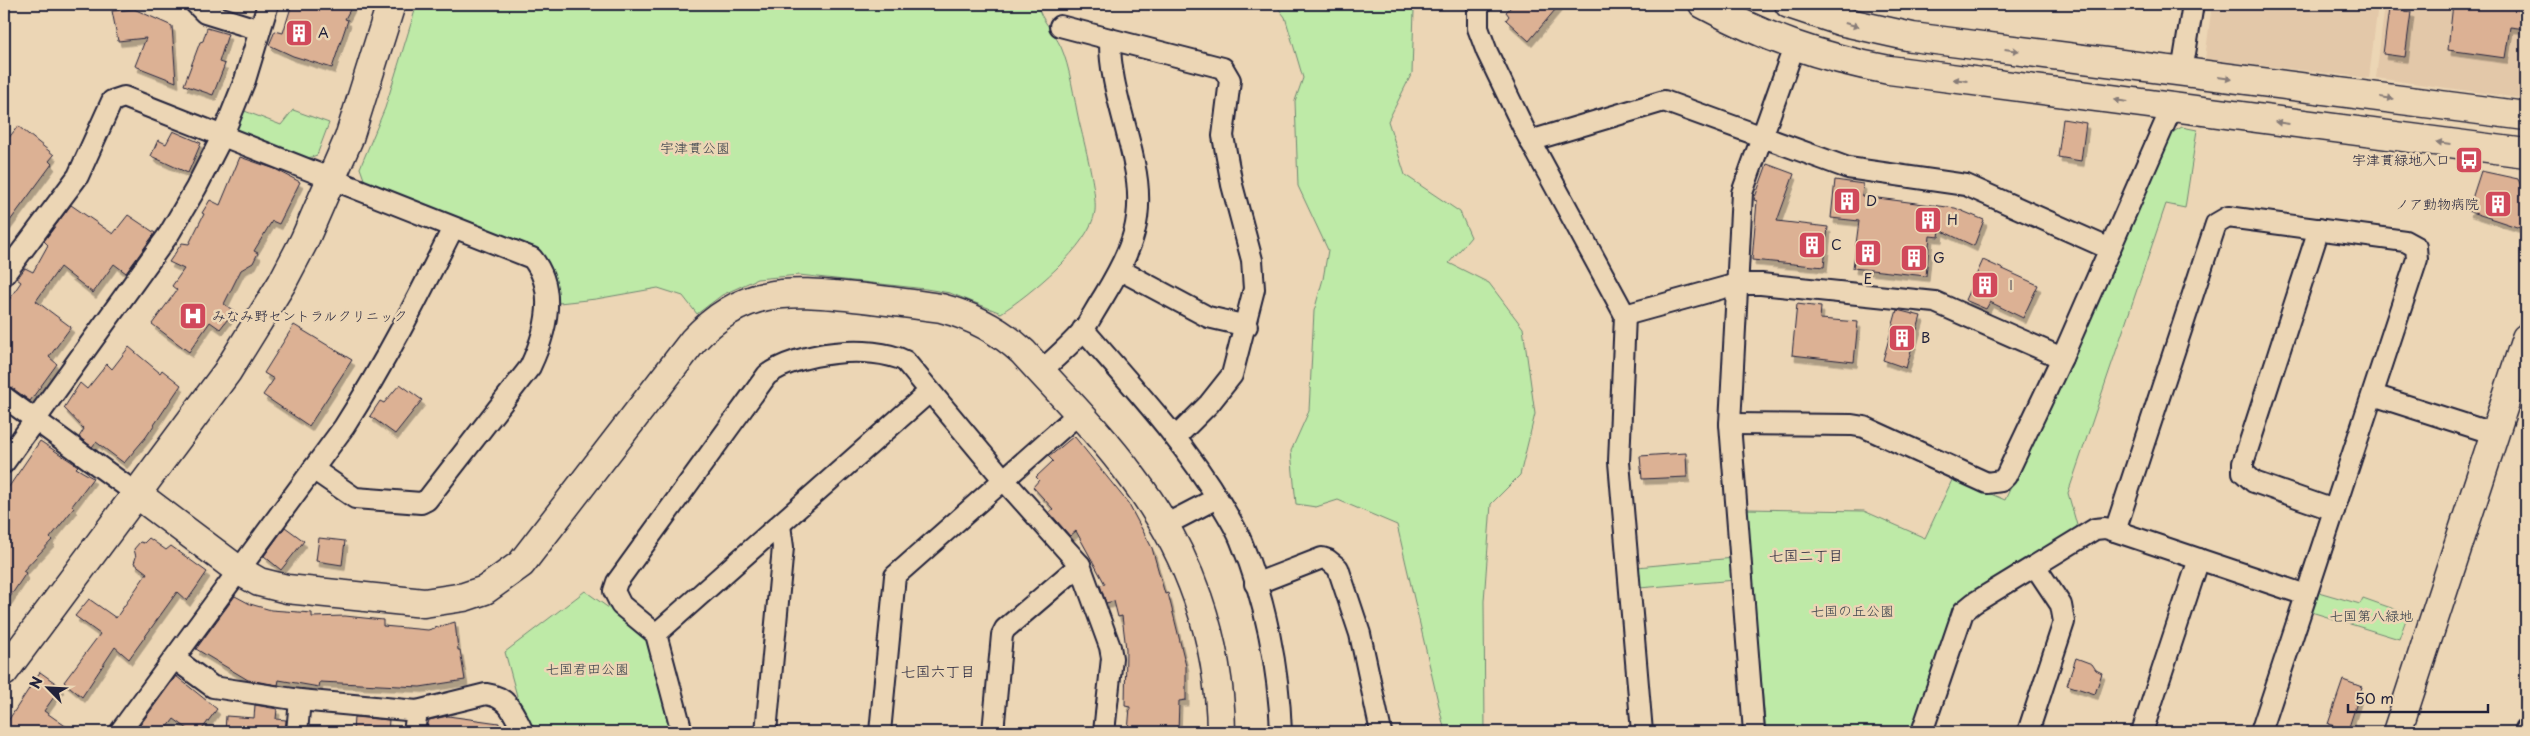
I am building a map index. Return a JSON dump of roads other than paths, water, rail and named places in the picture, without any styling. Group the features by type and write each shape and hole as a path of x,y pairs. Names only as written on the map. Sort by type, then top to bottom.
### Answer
{"street":[{"path":"196,4 205,13 260,30"},
{"path":"4,463 169,234 222,137 244,80 268,4"},
{"path":"4,672 227,372 256,327 304,241 332,179 361,105 391,4"},
{"path":"1478,4 1478,28 1480,35 1530,140 1625,314 1619,462 1642,732"},
{"path":"1703,4 1740,24 1794,47 1824,56 1889,70 2526,153"},
{"path":"2182,72 2193,4"},
{"path":"1802,6 1876,31 1912,37 2526,116"},
{"path":"1060,26 1223,68 1229,75 1223,136 1232,185 1252,260 1254,289 1247,326 1232,375 1208,404 1176,437"},
{"path":"1040,372 1083,330 1120,270 1134,240 1138,192 1134,164 1110,52 1110,39"},
{"path":"1754,732 1730,424 1742,193 1794,47"},
{"path":"4,275 78,176 112,101 124,97 532,258 539,267 548,303 548,312 530,367 433,494 420,503 354,498 312,469"},
{"path":"1530,140 1664,101 1848,168 1966,185 2110,249"},
{"path":"1730,424 1852,425 1864,428 1987,483 2001,482 2006,476 2062,358 2172,107"},
{"path":"2115,531 2216,224 2228,217 2405,241 2413,244 2418,252 2261,732"},
{"path":"120,732 175,659 374,380 405,325 453,228"},
{"path":"2319,229 2243,463 2243,472 2254,482 2334,510"},
{"path":"1120,270 1208,317 1247,326"},
{"path":"1625,314 1737,284 1761,284 1935,302 2062,358"},
{"path":"4,397 238,570 259,582 287,589 424,603 464,597 485,590 521,564 704,328 726,312 760,297 805,291 950,310 985,325 1009,340 1040,372 1133,477 1165,525 1187,569 1209,635 1218,679 1221,732"},
{"path":"1083,330 1176,437 1202,473 1241,540 1255,584 1274,659 1281,732"},
{"path":"2397,732 2526,338"},
{"path":"682,732 656,634 621,605 614,590 616,582 766,375 775,369 822,353 891,354 904,361 1004,480 1080,565 1111,653 1104,732"},
{"path":"656,634 929,392"},
{"path":"2372,395 2495,434"},
{"path":"880,732 895,576 1078,414"},
{"path":"1165,525 1217,498"},
{"path":"766,732 783,547 780,525"},
{"path":"1922,732 1963,612 1974,603 2095,529 2104,528 2115,531 2306,595"},
{"path":"1255,584 1322,558 1338,568 1360,634 1381,732"},
{"path":"2142,732 2199,559"},
{"path":"993,732 1002,635 1005,629 1080,565"},
{"path":"2028,732 2064,622 2061,605 2035,566"},
{"path":"175,659 213,687 300,700 417,711 486,694 496,695 509,705 523,732"},
{"path":"297,732 300,700"},
{"path":"414,732 417,711"}],"place":[{"name":"A","path":"299,33"},
{"name":"宇津貫緑地入口","path":"2469,160"},
{"name":"D","path":"1847,201"},
{"name":"ノア動物病院","path":"2498,204"},
{"name":"H","path":"1928,220"},
{"name":"C","path":"1812,245"},
{"name":"E","path":"1868,253"},
{"name":"G","path":"1914,258"},
{"name":"Ⅰ","path":"1985,285"},
{"name":"みなみ野セントラルクリニック","path":"193,316"},
{"name":"B","path":"1902,338"}],"district":[{"name":"七国二丁目","path":"1806,556"},
{"name":"七国六丁目","path":"938,672"}],"park label":[{"name":"宇津貫公園","path":"695,148"},
{"name":"七国の丘公園","path":"1852,611"},
{"name":"七国第八緑地","path":"2371,616"},
{"name":"七国君田公園","path":"587,669"}]}
